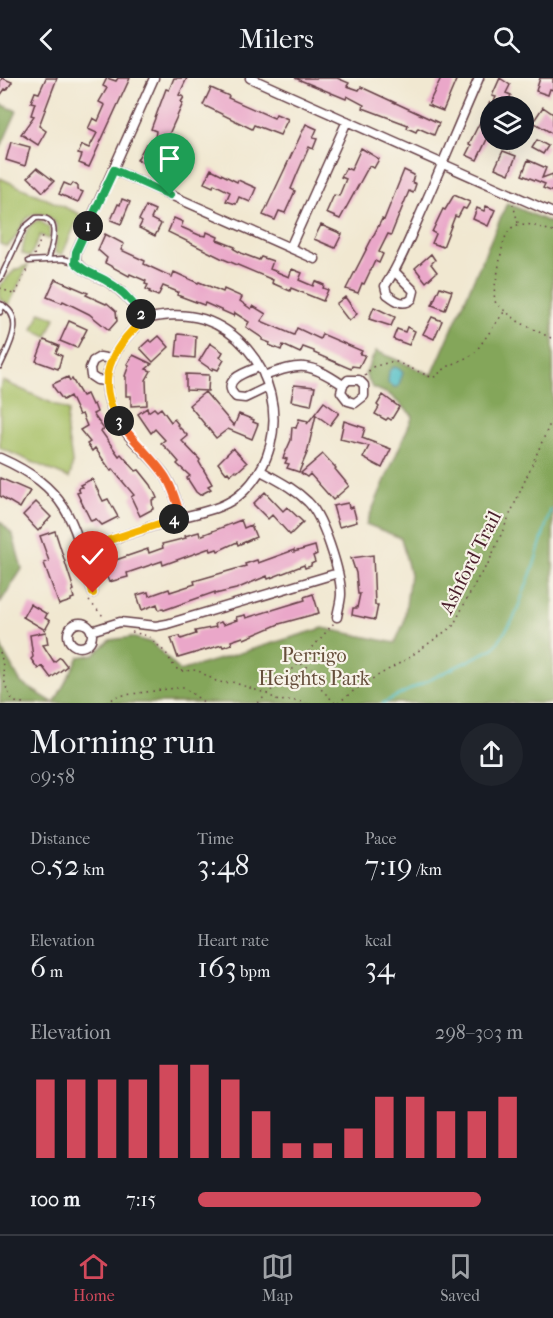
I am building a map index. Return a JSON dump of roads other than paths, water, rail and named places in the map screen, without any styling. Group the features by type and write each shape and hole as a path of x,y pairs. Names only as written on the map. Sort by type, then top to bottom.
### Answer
{"street":[{"path":"144,319 135,305 119,289 82,269 75,262 76,252 154,78"},
{"path":"250,78 553,213"},
{"path":"394,272 479,78"},
{"path":"290,248 347,121"},
{"path":"114,170 315,259"},
{"path":"82,549 224,506 243,492 261,471 274,424 274,403 264,376 239,341 213,323 178,315 144,319 122,340 111,359 106,381 109,398 117,417 129,435 165,475 181,518"},
{"path":"106,381 97,380 91,376 90,368 93,361 100,357 111,359"},
{"path":"264,376 293,366 304,366 318,370 343,385"},
{"path":"259,367 235,377 231,382 231,392 236,397 242,398 268,387"},
{"path":"352,378 361,381 366,393 355,403 348,401 342,396 343,385 352,378"},
{"path":"0,458 42,481 66,510 82,549 91,596"},
{"path":"261,471 290,486 310,503 323,528 338,573 341,594 337,617"},
{"path":"91,631 120,622 156,626 167,624 338,573"}],"lane":[{"path":"0,279 24,228 36,218 45,218 53,225 55,231 48,260"},
{"path":"29,261 63,259 75,262"},
{"path":"0,312 2,305 8,308 14,319 15,328 13,338 0,366"}],"water":[{"path":"393,367 399,368 403,373 398,387 388,383 389,371"}],"waterway":[{"path":"383,703 494,648 514,618 534,565 551,509"}],"park label":[{"name":"Perrigo Heights Park","path":"314,666"}]}
